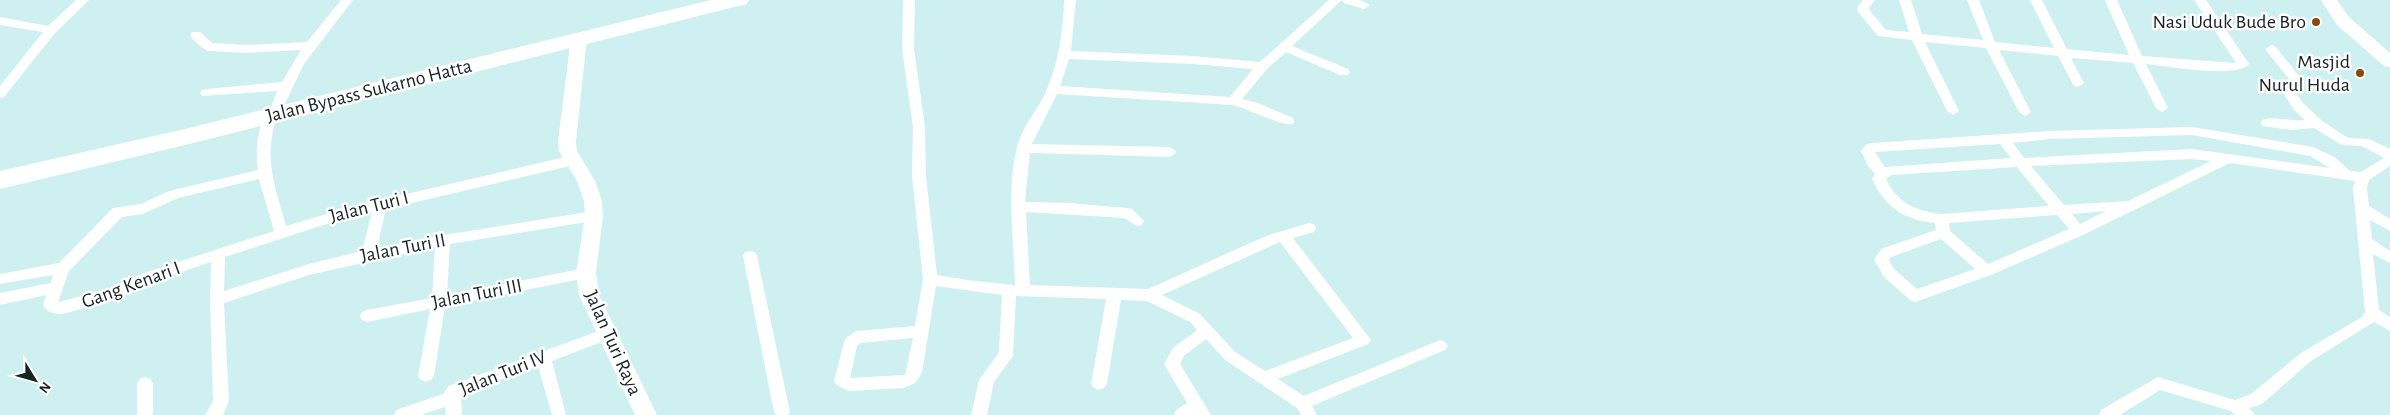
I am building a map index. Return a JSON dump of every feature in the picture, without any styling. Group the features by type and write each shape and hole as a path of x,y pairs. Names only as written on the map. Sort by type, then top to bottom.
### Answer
{"highway":[{"name":"Jalan Bypass Sukarno Hatta","path":"0,171 703,0"},
{"name":"Jalan Bypass Sukarno Hatta","path":"0,180 278,103 578,38 738,0"}],"street":[{"path":"0,94 51,30 83,0"},
{"path":"281,232 264,173 262,145 278,103 308,46 346,0"},
{"path":"909,0 908,49 919,127 919,176 930,279 914,373 907,381 848,385 842,381 850,343 856,336 920,331"},
{"path":"979,415 987,380 1005,356 1008,348 1022,241 1019,207 1019,172 1028,133 1053,90 1070,18 1070,0"},
{"path":"1232,101 1262,66 1336,0"},
{"path":"1348,0 1364,5"},
{"path":"1869,0 1864,8 1864,12 1882,33 2063,53 2231,68 2241,66 2243,64 2241,60 2200,0"},
{"path":"1905,0 1917,38 1953,111"},
{"path":"1973,0 1990,44 2025,112"},
{"path":"2036,0 2078,83"},
{"path":"2111,0 2137,59 2162,108"},
{"path":"2329,0 2343,21 2390,62"},
{"path":"0,21 51,30"},
{"path":"196,35 209,47 246,49 308,46"},
{"name":"Jalan Turi Raya","path":"578,38 567,141 568,151 590,192 594,216 586,273 589,294 646,415"},
{"path":"1284,47 1344,72"},
{"path":"2271,49 2295,79 2290,94 2292,100 2316,123 2347,142 2364,142 2390,155"},
{"path":"1062,55 1193,60 1262,66"},
{"path":"1053,90 1232,101 1253,106 1288,121"},
{"path":"206,93 278,103"},
{"path":"2267,123 2292,126 2316,123"},
{"path":"2177,130 2192,154"},
{"path":"1882,173 1869,156 1868,151 1870,148 2177,130 2233,137 2313,152 2332,160 2347,175"},
{"path":"2004,139 2058,209 2078,231"},
{"path":"1024,148 1170,152"},
{"path":"1986,271 1942,226 1904,211 1892,203 1879,179 1882,173 1891,170 2021,162 2192,154 2363,177 2390,160"},
{"path":"2132,204 2058,209 1942,226 1886,253 1881,260 1888,273 1915,296 1986,271 2078,231 2228,158"},
{"name":"Jalan Turi I","path":"281,232 380,203 574,160"},
{"path":"63,268 118,212 142,208 161,198 174,194 264,173"},
{"path":"2107,415 2126,411 2158,383 2170,385 2241,410 2306,357 2367,321 2372,313 2360,188 2363,177"},
{"path":"368,254 380,203"},
{"path":"1019,207 1070,208 1120,212 1132,215 1137,221"},
{"path":"2362,208 2390,226"},
{"name":"Jalan Turi II","path":"217,300 276,278 368,254 594,216"},
{"path":"1148,295 1225,260 1309,228"},
{"name":"Gang Kenari I","path":"0,279 63,268 50,305 54,308 63,308 112,295 146,278 281,232"},
{"path":"1264,378 1363,340 1284,236"},
{"path":"426,376 439,301 443,240"},
{"path":"2366,242 2390,258"},
{"path":"213,415 218,409 220,401 217,300 218,254"},
{"path":"750,256 768,352 782,412"},
{"name":"Jalan Turi III","path":"368,316 586,273"},
{"path":"930,279 974,287 1114,295 1148,295 1187,312 1207,330 1230,356 1306,409 1440,346"},
{"path":"0,299 57,287"},
{"path":"1099,384 1114,295"},
{"path":"2372,313 2390,325"},
{"path":"1182,415 1200,410 1172,364 1178,352 1207,330"},
{"name":"Jalan Turi IV","path":"402,415 452,398 451,393 455,390 607,334"},
{"path":"543,357 559,414"},
{"path":"145,383 145,415"},
{"path":"452,398 454,415"}],"place":[{"name":"Nasi Uduk Bude Bro","path":"2316,22"},
{"name":"Masjid Nurul Huda","path":"2360,73"}]}
